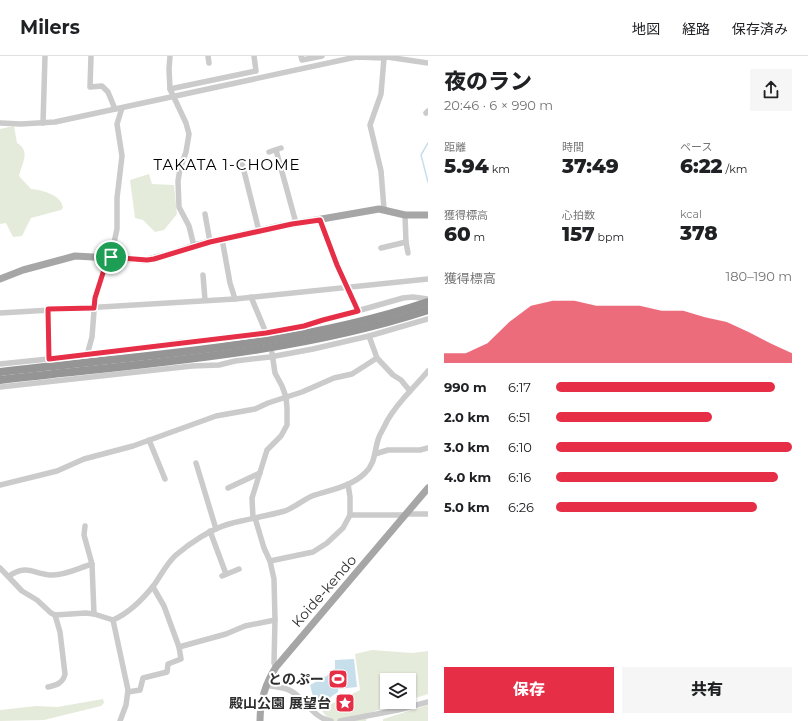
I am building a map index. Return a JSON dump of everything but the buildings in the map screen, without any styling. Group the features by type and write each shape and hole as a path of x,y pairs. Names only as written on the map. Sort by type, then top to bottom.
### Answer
{"highway":[{"path":"0,372 232,345 294,336 371,318 428,300"},
{"path":"0,380 268,348 344,334 428,310"}],"main road":[{"path":"0,279 24,270 75,256 147,260 154,259 222,239 296,223 384,209 405,215 428,215"},
{"name":"Koide-kendo","path":"260,721 261,707 266,685 276,667 428,488"}],"street":[{"path":"43,123 45,56"},
{"path":"91,56 90,87 102,86 108,92 115,109"},
{"path":"170,56 170,89 172,96 186,122 189,134 178,181 179,207 189,226 194,246"},
{"path":"208,56 209,63"},
{"path":"170,89 256,71 254,56"},
{"path":"301,56 302,60 322,56"},
{"path":"0,123 43,123 63,120 356,58 391,57 428,63"},
{"path":"384,58 381,94 370,125 380,171 384,209"},
{"path":"86,378 85,355 92,333 95,298 117,229 117,198 122,156 117,124 122,108"},
{"path":"269,152 278,149 296,223"},
{"path":"242,163 259,231"},
{"path":"205,214 210,242"},
{"path":"405,215 408,253"},
{"path":"320,220 346,288 358,311"},
{"path":"222,239 230,283 236,299"},
{"path":"381,248 406,242"},
{"path":"203,275 205,300"},
{"path":"0,313 236,299 428,279"},
{"path":"251,297 266,333 273,356 275,373 286,397 287,408 287,425 282,436 267,450 252,498 254,518 270,561 274,579 274,663 276,667"},
{"path":"0,364 266,333 304,326 403,298 413,297 428,300"},
{"path":"48,309 49,359"},
{"path":"0,387 192,366 219,365 235,361 313,349 369,336 428,318"},
{"path":"369,336 377,358 393,375 401,380 410,391"},
{"path":"0,486 57,471 84,459 116,452 216,416 255,409 334,378 352,374 377,358"},
{"path":"0,568 22,591 37,600 55,615 86,613 113,620 126,614 138,602 153,586 176,555 213,530 227,524 285,511 310,497 348,484 365,474 373,462 379,438 399,402 428,371"},
{"path":"149,440 165,480"},
{"path":"376,454 388,450 420,450 428,448"},
{"path":"196,463 224,575 239,569"},
{"path":"228,488 260,473"},
{"path":"270,561 313,552 319,549 343,528 350,515 348,484"},
{"path":"350,515 428,514"},
{"path":"84,526 84,535 92,564 94,614"},
{"path":"9,576 18,570 24,569 52,575 61,574 92,564"},
{"path":"128,692 140,690 142,678 167,672 168,664 181,659 179,647 164,606 153,586"},
{"path":"48,687 62,682 66,674 60,632 55,615"},
{"path":"113,620 128,692 126,705 120,721"},
{"path":"179,647 226,634 245,626 275,620"},
{"path":"266,685 290,691 316,714 326,720 331,721"},
{"path":"340,721 398,710 428,702"}],"green space":[{"path":"14,126 17,143 24,150 25,154 19,176 31,189 51,194 62,203 63,208 61,210 31,218 22,236 13,237 6,223 0,224 0,129"},
{"path":"149,174 152,184 174,185 177,214 164,230 155,232 143,220 135,218 130,180"},
{"path":"372,650 412,653 428,651 428,694 416,698 416,673 380,673 380,709 381,709 369,713 366,721 330,721 322,711 325,707 360,690 355,654"},
{"path":"103,699 104,703 101,706 44,720 0,721 0,710 36,706 57,707"},
{"path":"428,705 428,721 383,721 383,719"}],"water":[{"name":"とのぷー","path":"354,659 357,687 338,689 338,692 328,699 315,704 310,685 332,673 335,668 335,660"}],"waterway":[{"path":"428,143 421,155 428,182"}],"place":[{"name":"とのぷー","path":"338,679"},
{"name":"殿山公園 展望台","path":"345,703"}],"district":[{"name":"TAKATA 1-CHOME","path":"227,165"}],"route":[{"path":"320,220 346,288 358,311 304,326 266,333 197,342 180,342 160,346 49,359 48,309 94,308 95,298 108,257 111,257 147,260 154,259 210,242 292,224 320,220"}]}
